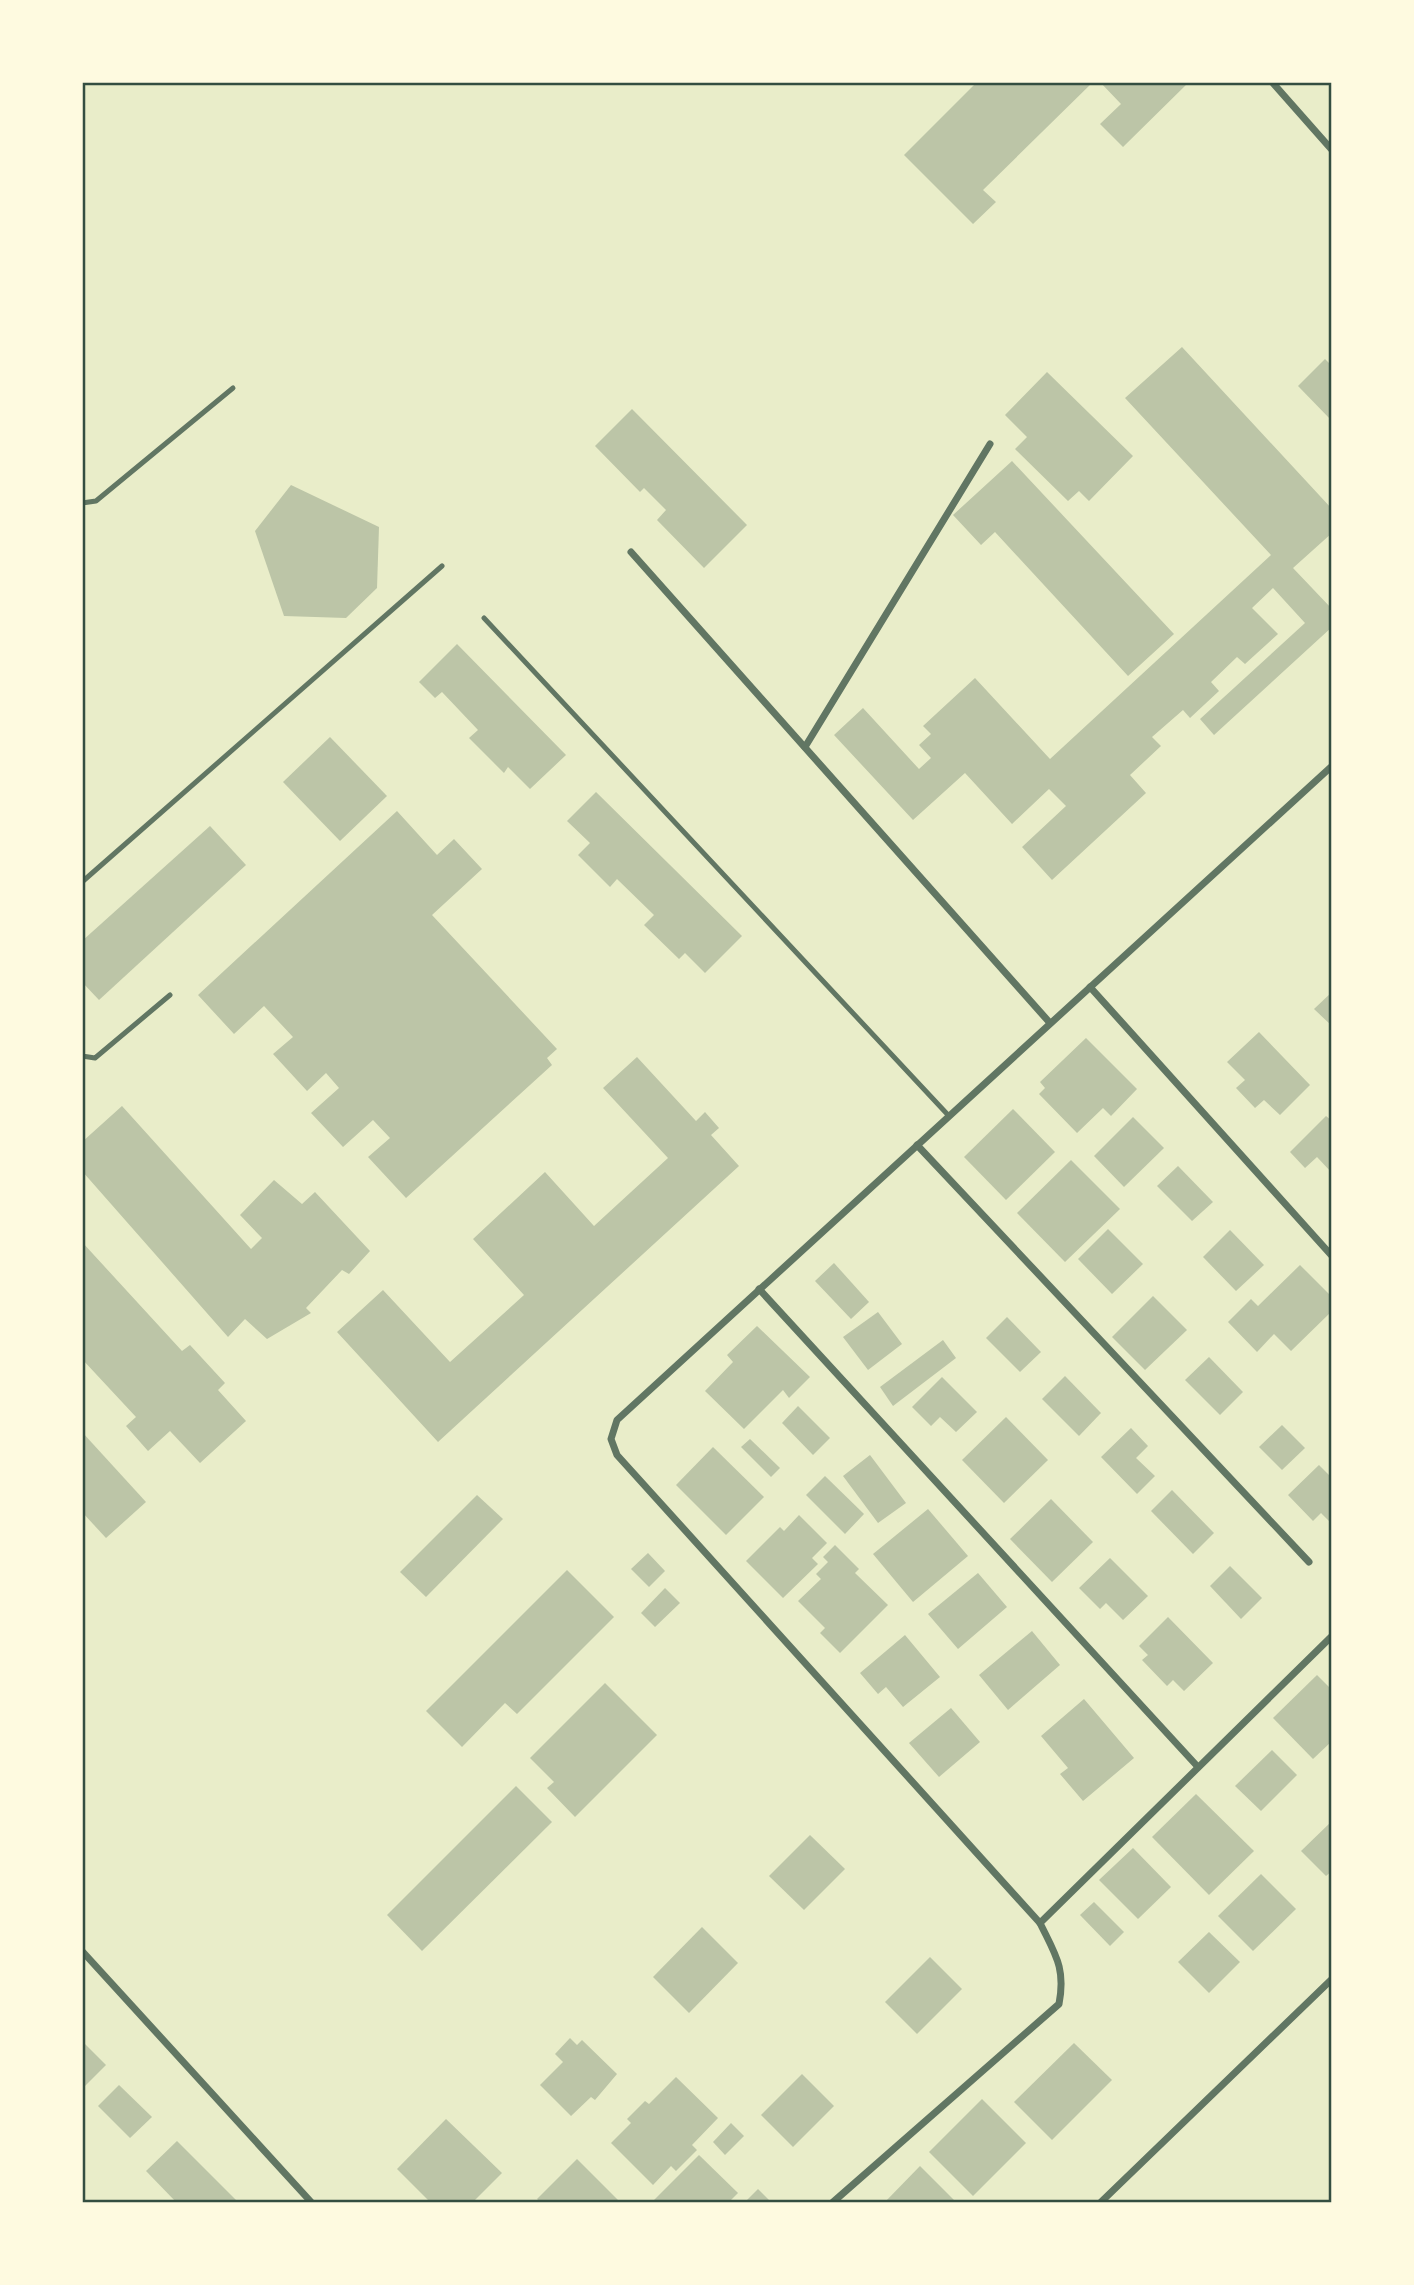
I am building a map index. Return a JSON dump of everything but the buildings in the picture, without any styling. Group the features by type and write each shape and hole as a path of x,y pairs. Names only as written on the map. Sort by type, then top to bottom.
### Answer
{"street":[{"path":"1272,82 1332,150"},
{"path":"805,747 990,444"},
{"path":"631,552 1050,1023"},
{"path":"832,2203 1059,2004 1061,1965 1040,1923 617,1455 611,1439 617,1420 1332,766"},
{"path":"1090,987 1332,1256"},
{"path":"917,1145 1309,1562"},
{"path":"760,1289 1198,1768"},
{"path":"1040,1923 1332,1636"},
{"path":"82,1951 312,2203"},
{"path":"1100,2203 1332,1979"}],"lane":[{"path":"82,503 96,501 233,388"},
{"path":"82,882 442,566"},
{"path":"484,618 949,1116"},
{"path":"82,1056 95,1058 170,995"}]}
